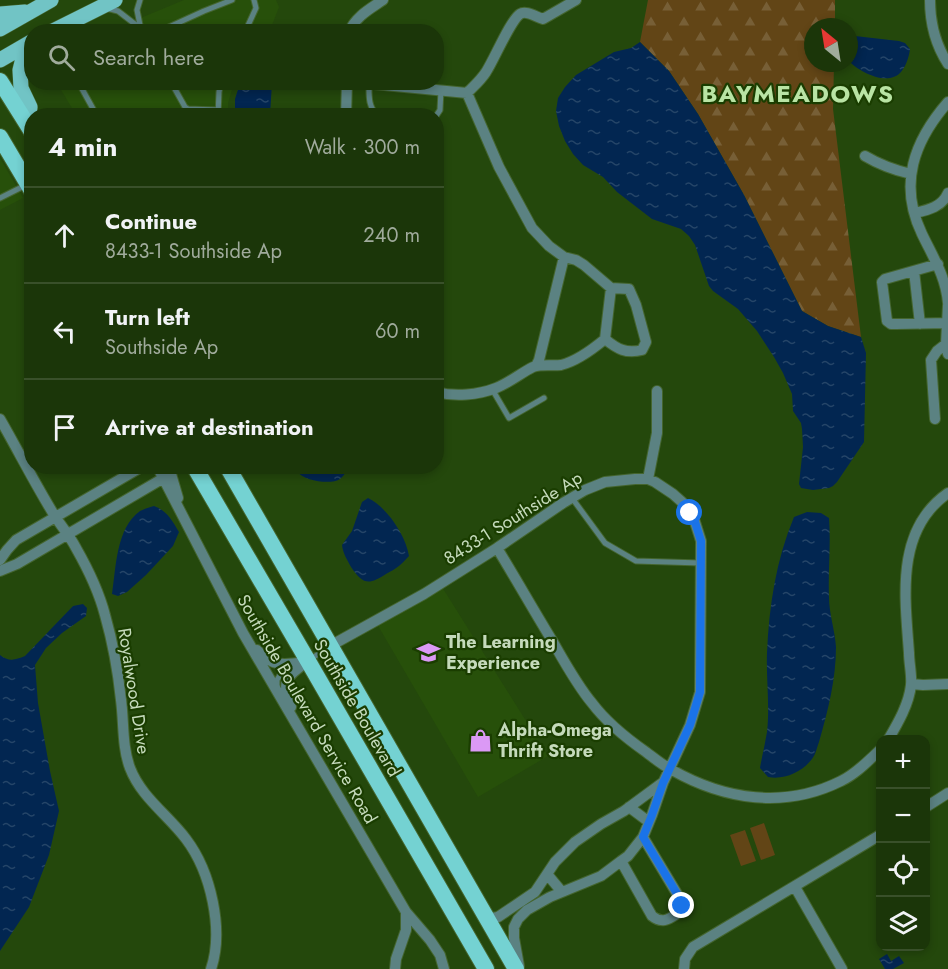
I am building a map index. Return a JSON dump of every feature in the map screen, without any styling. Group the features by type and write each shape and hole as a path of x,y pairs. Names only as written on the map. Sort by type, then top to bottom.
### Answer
{"highway":[{"path":"0,81 24,119"},
{"path":"0,137 24,177"},
{"name":"Southside Boulevard","path":"199,474 486,969"},
{"name":"Southside Boulevard","path":"232,474 484,915 518,969"}],"main road":[{"path":"0,29 51,0"},
{"path":"67,24 115,0"},
{"path":"0,14 28,12"},
{"path":"0,60 24,46"},
{"path":"24,57 20,70 21,88 30,108"}],"street":[{"path":"353,24 363,13 383,0"},
{"path":"467,93 486,72 519,15 525,13 543,19 576,0"},
{"path":"930,0 933,30 937,44 948,64"},
{"path":"346,108 347,90"},
{"path":"441,90 467,93"},
{"path":"467,93 499,167 527,220 541,239 564,257 584,265 611,288 629,290 636,305 646,342 642,350 629,352 623,351 605,339"},
{"path":"945,106 948,119"},
{"path":"934,419 931,360 937,351 947,349 947,291 938,264 921,231 915,213 912,174 915,156 922,138 945,106"},
{"path":"865,156 897,171 912,174"},
{"path":"915,213 938,205 948,194"},
{"path":"536,366 564,257"},
{"path":"938,264 889,277 882,282 887,321 891,324 948,323"},
{"path":"914,271 920,324"},
{"path":"444,394 456,396 492,389 536,366 572,361 585,354 605,339 611,288"},
{"path":"518,969 514,927 518,919 527,910 601,876 628,856 643,837 663,783 690,725 700,692 701,541 695,522 682,502 648,479 657,433 657,391"},
{"name":"Royalwood Drive","path":"0,419 24,461"},
{"name":"Royalwood Drive","path":"31,474 56,518 76,547 105,614 114,648 129,766 141,789 186,839 204,872 210,891 215,928 211,969"},
{"path":"0,560 16,540 130,474"},
{"name":"Southside Boulevard Service Road","path":"160,474 276,691 406,912 440,955 444,969"},
{"name":"Southside Boulevard Service Road","path":"171,474 185,521"},
{"path":"0,571 17,564 162,479"},
{"name":"8433-1 Southside Ap","path":"330,646 424,594 595,485 614,480 648,479"},
{"path":"891,735 904,708 911,684 905,585 908,554 923,519 932,507 948,493"},
{"path":"497,548 591,702 622,735 670,770 725,793 766,799 807,793 842,781 876,754"},
{"path":"243,633 265,659 287,664 308,661"},
{"path":"299,730 287,696 286,684 290,674 308,661"},
{"path":"911,684 948,684"},
{"path":"484,915 492,918 498,917 535,892 555,862 575,842 663,783"},
{"path":"930,804 948,793"},
{"path":"629,807 650,822"},
{"path":"684,969 686,959 693,947 876,836"},
{"path":"621,861 652,916 657,920 665,921 680,912 682,906 679,897 643,837"},
{"path":"547,874 562,892"},
{"path":"795,887 842,969"},
{"path":"395,969 406,930 406,912"}],"lane":[{"path":"140,0 137,10 140,24"},
{"path":"174,24 232,0"},
{"path":"249,24 256,8 254,0"},
{"path":"98,8 118,11 134,24"},
{"path":"83,90 93,108"},
{"path":"175,90 186,108"},
{"path":"218,108 219,90"},
{"path":"369,90 369,103 372,108"},
{"path":"440,108 441,90"},
{"path":"0,198 24,189"},
{"path":"492,389 508,418 544,398"},
{"path":"572,498 605,543 636,561 700,563"},
{"path":"308,661 330,646"},
{"path":"276,691 278,680 287,664"}],"shaded area":[{"path":"184,0 276,0 279,7 272,24 131,24"},
{"path":"61,90 232,90 228,108 72,108"},
{"path":"0,158 23,198 0,210"},
{"path":"442,587 548,756 478,797 377,624"}],"green space":[{"path":"648,0 835,0 835,18 804,18 804,72 834,72 833,109 861,337 828,326 802,311 744,195 698,114 669,71 640,42"},
{"path":"764,823 775,855 761,860 750,828"},
{"path":"745,830 756,861 741,866 730,835"}],"water":[{"path":"858,36 899,41 905,43 910,49 903,70 895,76 881,78 858,68"},
{"path":"640,42 669,71 698,114 744,195 802,311 828,326 861,337 866,353 864,442 837,482 829,488 813,490 801,488 799,484 803,447 802,429 793,411 792,394 783,373 757,331 738,309 709,286 695,245 689,236 681,229 652,219 617,192 603,177 583,165 565,141 556,111 558,98 565,87 576,75 614,52 631,48"},
{"path":"238,90 272,90 270,108 235,108"},
{"path":"344,474 336,481 325,482 311,480 301,475"},
{"path":"368,498 389,515 400,531 409,556 393,570 371,581 363,580 355,573 345,556 342,545 352,531 362,502"},
{"path":"154,506 166,513 179,532 173,546 127,592 118,596 112,594 116,561 126,527 140,511"},
{"path":"807,512 821,513 829,518 829,603 836,659 825,719 813,757 808,764 793,774 774,778 768,777 760,768 768,722 767,653 772,601 782,550 794,517"},
{"path":"83,604 87,608 86,616 46,648 35,665 38,703 59,811 49,855 29,907 0,951 0,655 12,660 25,656 73,606"},
{"path":"887,954 891,961 899,956 904,963 893,969 885,969 879,959"}],"place":[{"name":"The Learning Experience","path":"428,652"},
{"name":"Alpha-Omega Thrift Store","path":"480,740"}],"district":[{"name":"BAYMEADOWS","path":"798,94"}],"route":[{"path":"682,906 679,897 643,837 663,783 690,725 700,692 701,541 690,513"}]}
